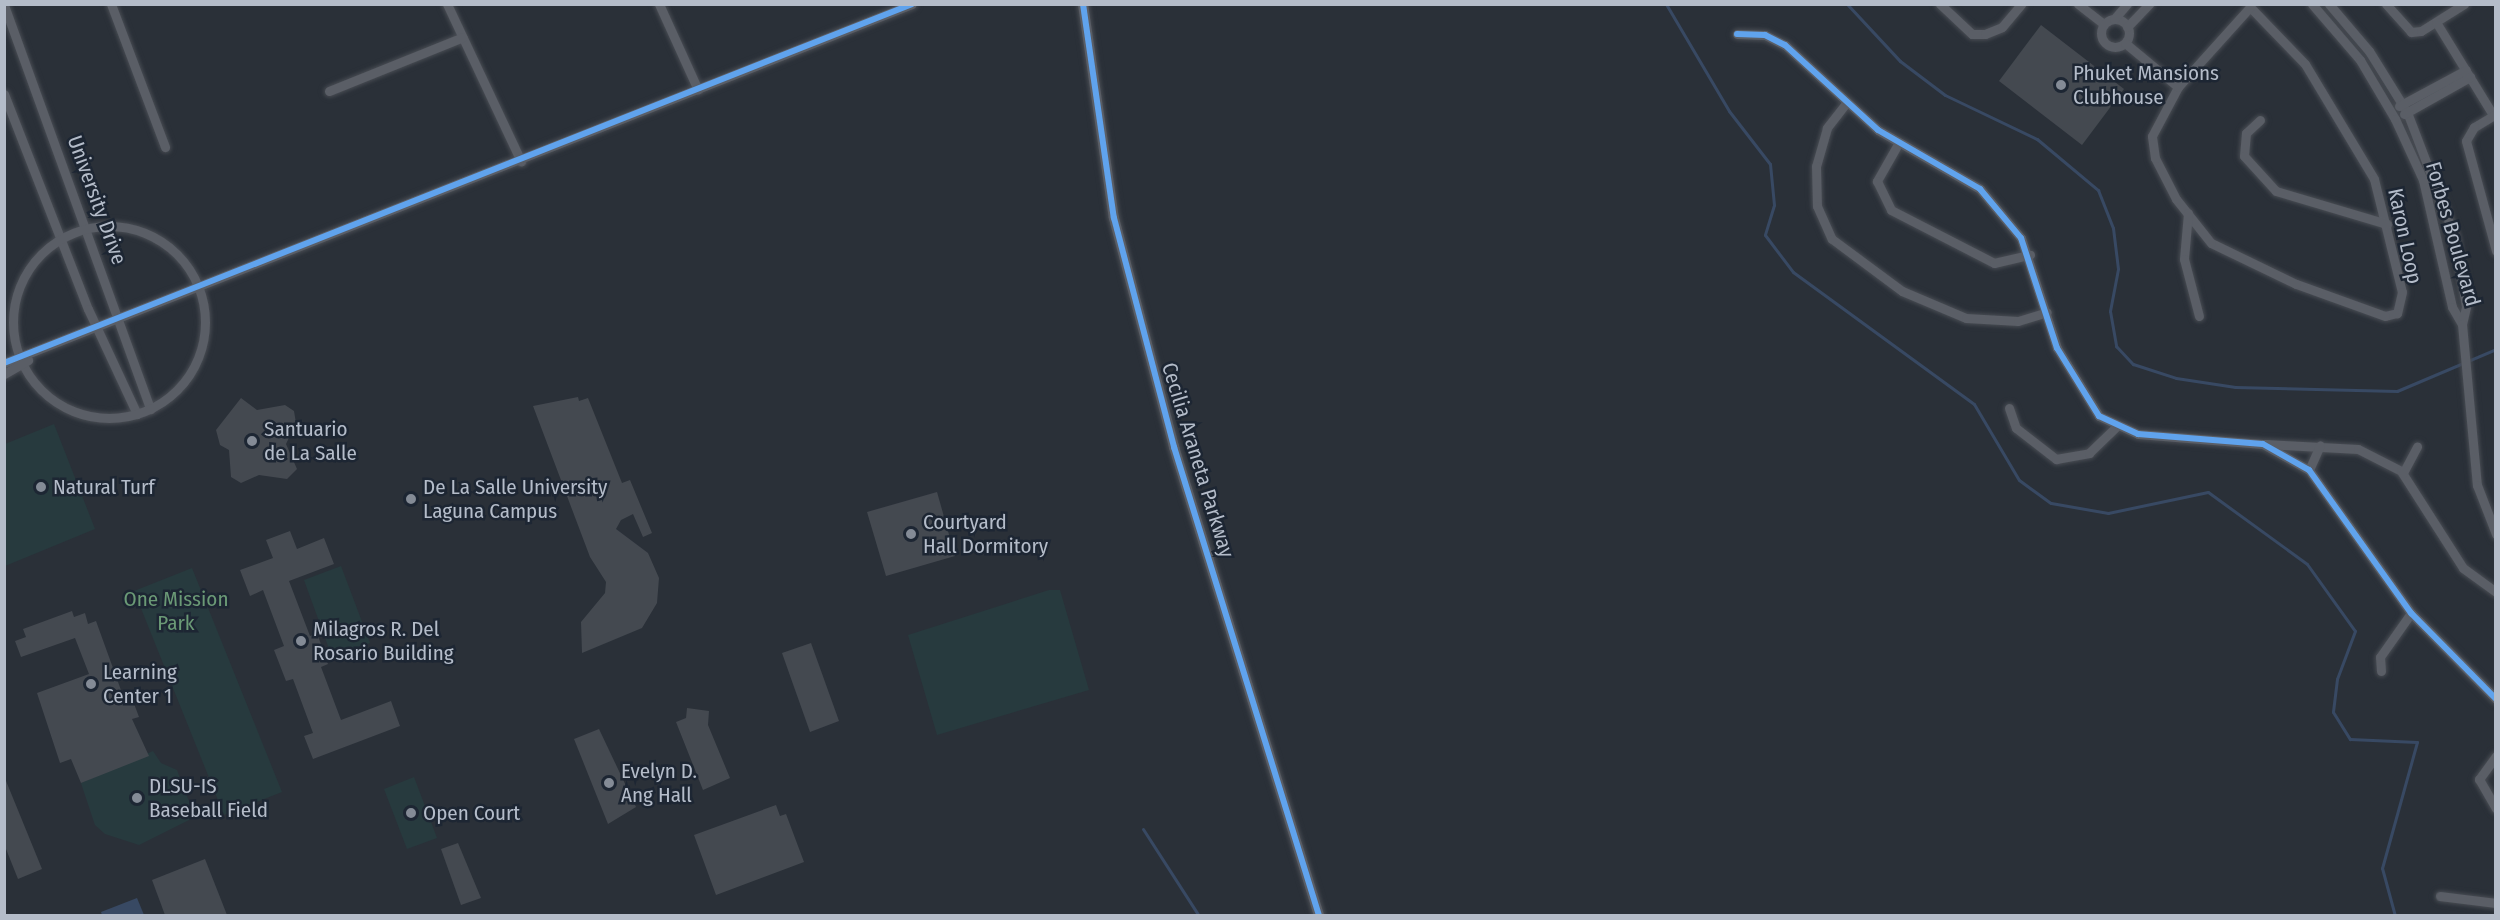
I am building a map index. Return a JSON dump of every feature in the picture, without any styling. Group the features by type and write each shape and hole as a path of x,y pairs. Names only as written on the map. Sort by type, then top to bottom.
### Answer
{"street":[{"path":"111,4 165,147"},
{"path":"447,4 520,160"},
{"path":"658,4 698,90"},
{"path":"4,374 34,354 912,4"},
{"name":"Cecilia Araneta Parkway","path":"1083,4 1114,218 1174,447 1319,915"},
{"path":"1940,4 1972,34 1985,34 2002,27 2021,4"},
{"path":"2078,4 2104,24 2105,44 2125,43 2178,87"},
{"path":"2104,24 2114,19 2127,4"},
{"path":"2125,43 2127,27 2149,4"},
{"name":"Forbes Boulevard","path":"2312,4 2360,60 2393,115 2423,180 2452,307 2462,324"},
{"name":"Forbes Boulevard","path":"2329,4 2369,51 2405,108 2455,238 2466,307 2462,324 2477,485 2496,534"},
{"path":"2386,4 2411,32 2436,22 2464,4"},
{"name":"University Drive","path":"4,5 89,228 118,320 150,409"},
{"name":"Karon Loop","path":"2249,6 2305,64 2341,117 2374,178 2402,292 2397,313 2385,316 2296,284 2211,243 2188,213 2155,158 2151,136 2178,87 2249,6"},
{"path":"2114,19 2127,27"},
{"path":"2436,22 2494,114 2474,127 2466,141 2496,251"},
{"path":"1737,34 1765,34 1785,45 1847,102 1898,144 1980,189 2030,255 2070,376 2099,416 2116,427 2178,439 2320,445 2358,449 2403,473 2463,568 2496,592"},
{"path":"329,90 463,37"},
{"path":"2393,115 2468,74"},
{"path":"4,94 136,414"},
{"path":"1847,102 1827,128 1816,166 1817,206 1832,239 1902,291 1966,318 2018,321 2047,312"},
{"path":"2260,120 2246,133 2244,156 2276,191 2387,224"},
{"path":"1898,144 1877,181 1891,210 1994,263 2030,255"},
{"path":"2188,213 2184,259 2199,316"},
{"path":"123,227 156,238 175,252 199,287 205,312 198,359 186,379 150,409 136,414 114,418 70,410 50,398 22,360 14,336 16,298 33,263 62,238 89,228 123,227"},
{"path":"4,363 22,360"},
{"path":"2009,408 2016,429 2056,459 2089,453 2116,427"},
{"path":"2263,444 2309,470 2412,613 2496,699"},
{"path":"2309,470 2320,445"},
{"path":"2403,473 2417,447"},
{"path":"2381,672 2380,657 2412,613"},
{"path":"2496,756 2479,779 2496,809"},
{"path":"2440,896 2496,903"}],"green space":[{"name":"Natural Turf","path":"54,424 95,529 5,566 5,444"},
{"path":"341,566 370,643 332,657 304,580"},
{"name":"One Mission Park","path":"192,568 282,792 224,815 134,591"},
{"path":"1049,590 1060,590 1089,690 937,735 908,635"},
{"name":"DLSU-IS Baseball Field","path":"153,751 161,763 177,770 195,817 139,845 105,834 95,825 81,783"},
{"name":"Open Court","path":"414,777 437,838 407,849 384,789"}],"water":[{"path":"137,898 144,915 102,915 101,912"}],"building":[{"name":"Phuket Mansions Clubhouse","path":"2041,25 2124,89 2082,145 1999,81"},
{"path":"578,397 579,401 588,398 622,483 630,480 652,533 643,537 633,514 621,520 616,529 648,553 659,578 657,603 642,628 582,653 581,622 605,593 606,582 590,557 533,406"},
{"name":"Santuario de La Salle","path":"241,398 257,410 285,405 294,411 296,423 286,444 297,469 287,479 259,475 241,483 231,477 229,450 220,445 216,430"},
{"name":"Courtyard Hall Dormitory","path":"937,492 955,556 886,576 867,512"},
{"name":"Milagros R. Del Rosario Building","path":"290,531 297,549 324,538 334,564 289,581 310,636 317,633 328,664 321,667 341,720 391,701 400,726 313,759 304,736 313,733 293,679 286,681 274,650 284,646 263,590 250,596 240,570 273,558 266,540"},
{"path":"72,611 74,617 85,613 88,624 96,621 126,704 133,701 139,717 132,719 149,756 81,783 71,759 60,763 37,693 89,674 75,638 21,657 15,641 26,637 23,629"},
{"path":"811,643 839,721 810,732 782,653"},
{"path":"687,708 709,711 708,725 730,778 703,790 676,722 686,718"},
{"name":"Evelyn D. Ang Hall","path":"599,729 636,807 608,824 574,739"},
{"path":"4,776 42,869 18,879 4,844"},
{"path":"776,805 780,816 786,814 804,862 716,895 694,835"},
{"path":"458,843 481,898 461,905 441,849"},
{"path":"205,859 227,915 165,915 152,880"}],"waterway":[{"path":"1666,4 1729,111 1770,164 1774,205 1765,235 1793,272 1974,404 2019,480 2051,503 2108,513 2208,492 2307,564 2355,631 2337,679 2333,712 2350,739 2417,742 2382,868 2395,916"},
{"path":"1847,4 1900,61 1945,95 2037,139 2098,190 2113,228 2118,269 2110,311 2116,346 2133,364 2176,378 2235,387 2397,391 2496,349"},
{"path":"1143,829 1199,916"}],"cycle path":[{"path":"4,363 912,4"},
{"path":"1083,4 1114,218 1174,447 1319,916"},
{"path":"1737,34 1765,35 1785,45 1878,130 1980,189 2021,238 2057,348 2099,416 2138,434 2263,444 2309,470 2411,613 2496,699"}],"place":[{"name":"Phuket Mansions Clubhouse","path":"2061,85"},
{"name":"Santuario de La Salle","path":"252,441"},
{"name":"Natural Turf","path":"41,487"},
{"name":"De La Salle University Laguna Campus","path":"411,499"},
{"name":"Courtyard Hall Dormitory","path":"911,534"},
{"name":"Milagros R. Del Rosario Building","path":"301,641"},
{"name":"Learning Center 1","path":"91,684"},
{"name":"Evelyn D. Ang Hall","path":"609,783"},
{"name":"DLSU-IS Baseball Field","path":"137,798"},
{"name":"Open Court","path":"411,813"}]}
